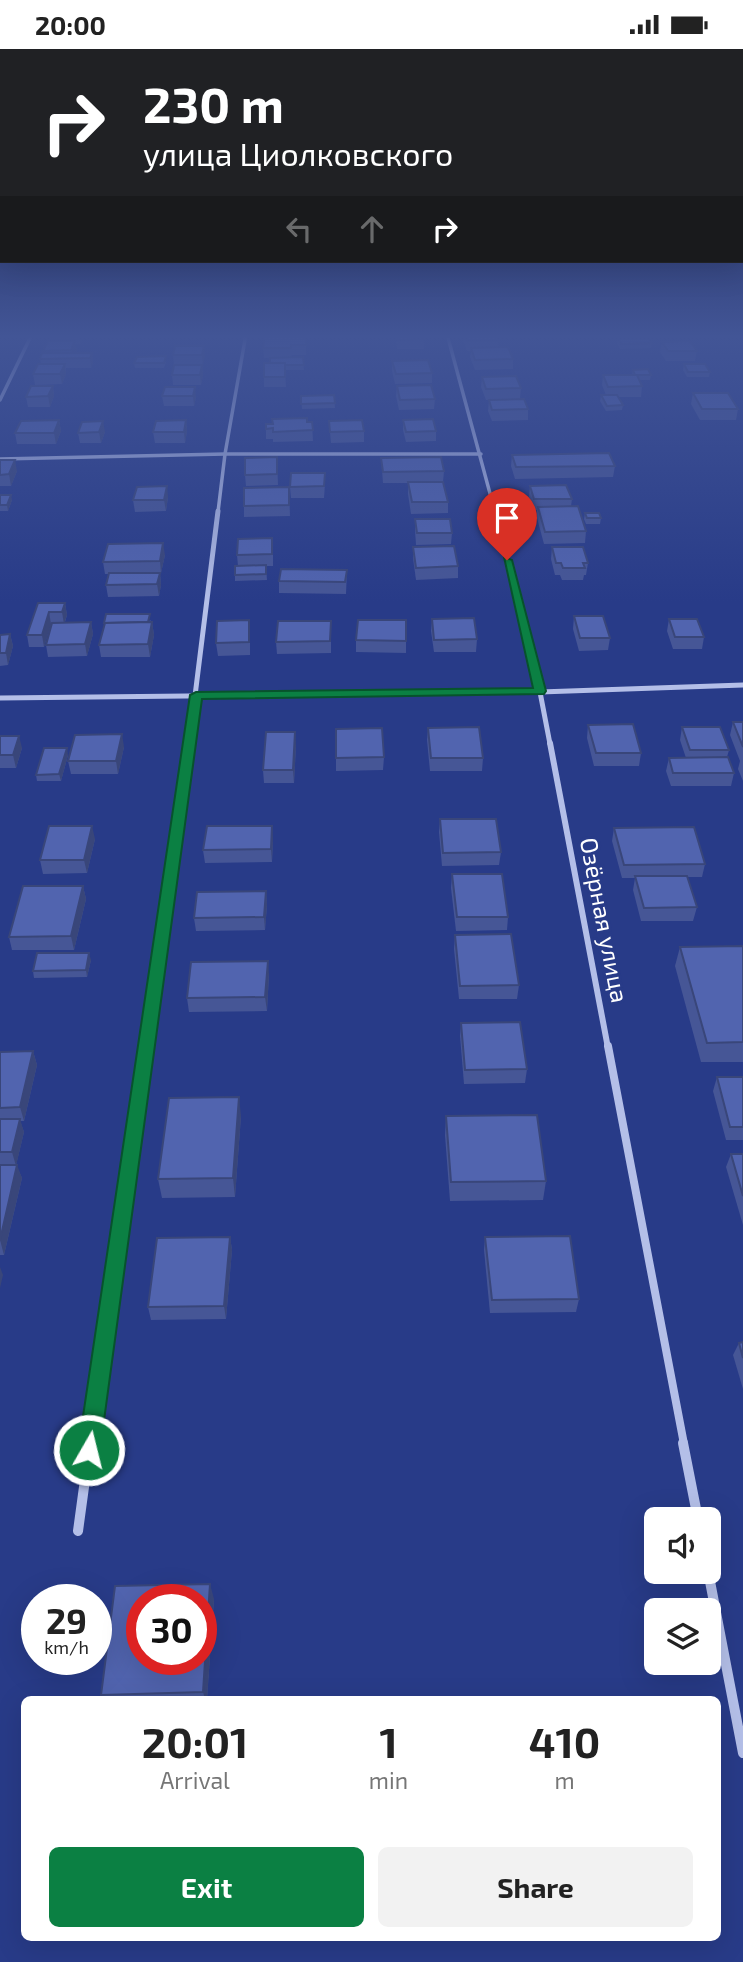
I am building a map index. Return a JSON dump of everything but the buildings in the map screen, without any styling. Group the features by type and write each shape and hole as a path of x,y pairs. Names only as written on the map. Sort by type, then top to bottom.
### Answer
{"street":[{"path":"78,1531 196,695 230,423"},
{"name":"Озёрная улица","path":"472,423 540,691 696,1507"},
{"path":"0,459 225,454 481,454"},
{"path":"0,698 540,691 743,685"},
{"path":"710,1584 743,1753"}],"route":[{"path":"89,1450 196,695 540,691 507,560"}]}
